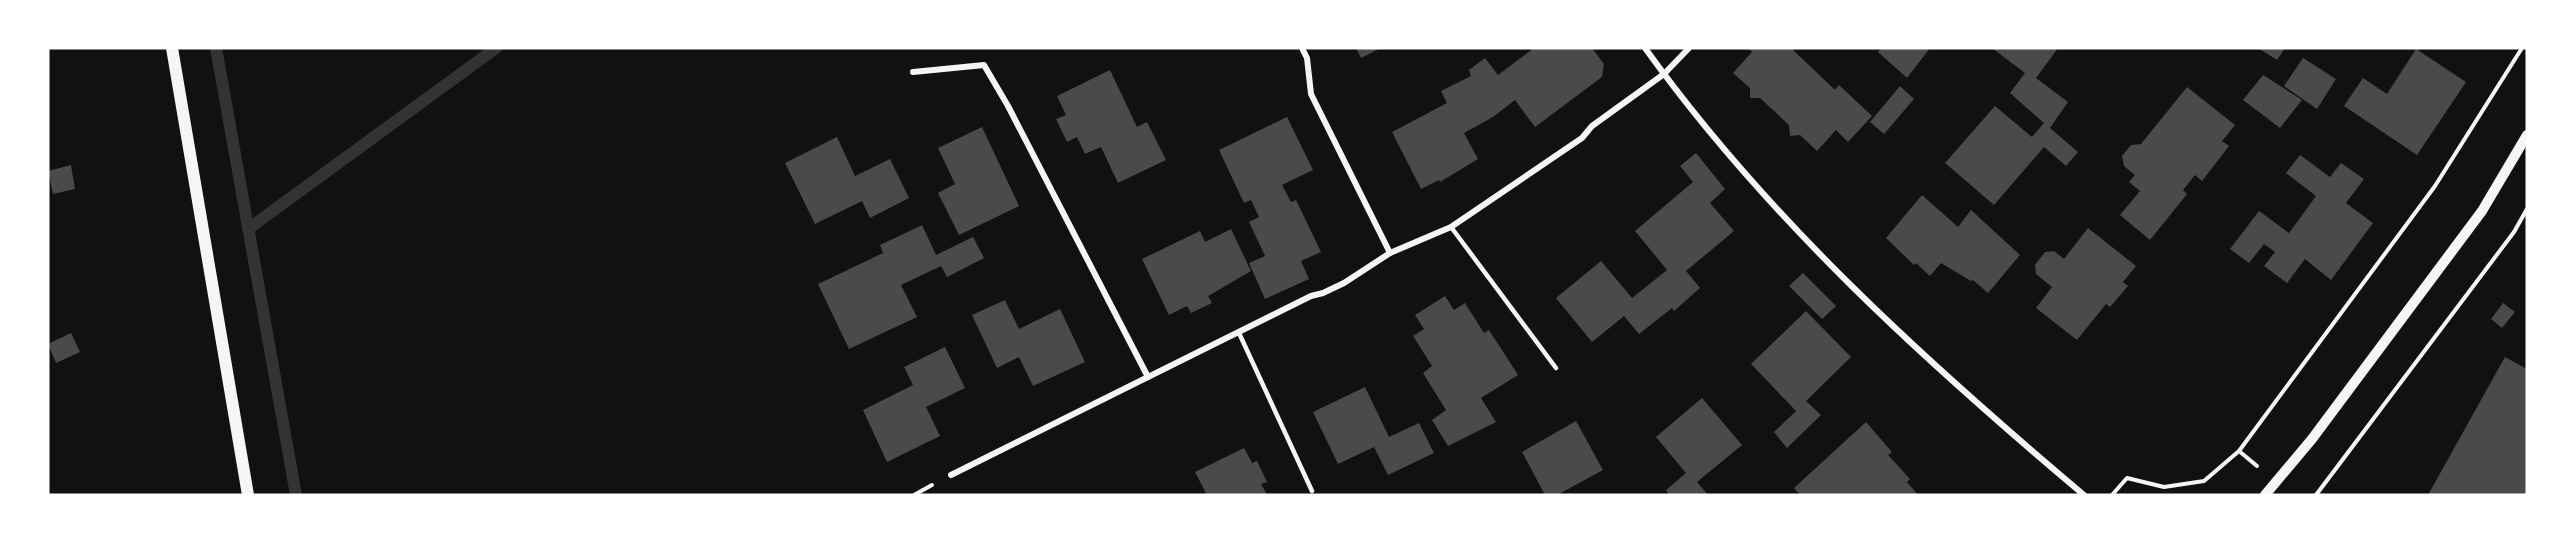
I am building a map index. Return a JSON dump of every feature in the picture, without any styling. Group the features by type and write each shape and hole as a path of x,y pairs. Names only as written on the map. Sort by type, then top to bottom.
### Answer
{"main road":[{"path":"172,48 248,495"}],"street":[{"path":"1302,48 1307,58 1311,94 1390,253"},
{"path":"1645,48 1753,184 1837,272 2018,438 2084,495"},
{"path":"951,475 1311,296 1344,283 1390,253 1451,227 1538,167 1559,156 1582,138 1592,126 1664,74 1689,48"},
{"path":"913,72 984,65 1008,106 1148,377"},
{"path":"2265,495 2312,439 2482,211 2527,135"}],"lane":[{"path":"1451,227 1556,368"},
{"path":"1239,333 1312,491"}],"path":[{"path":"2112,495 2127,478 2164,487 2204,481 2239,451 2435,186 2522,48"},
{"path":"2316,495 2514,232 2527,209"}],"building":[{"path":"1356,48 1381,48 1361,58"},
{"path":"1534,48 1592,48 1604,64 1602,77 1535,127 1515,100 1493,117 1464,133 1478,159 1440,182 1439,180 1421,189 1392,132 1447,103 1441,91 1471,76 1469,70 1485,58 1498,75"},
{"path":"1748,48 1794,48 1793,50 1835,90 1839,85 1872,116 1848,142 1836,130 1817,151 1800,135 1790,136 1789,125 1760,98 1750,98 1750,88 1733,73 1752,52"},
{"path":"1881,48 1930,48 1907,78 1878,52"},
{"path":"1992,48 2058,48 2036,78 2068,102 2050,128 2078,152 2066,166 2044,147 1994,205 1945,163 1995,106 2032,137 2044,123 2010,93 2025,73"},
{"path":"2258,48 2285,48 2277,60"},
{"path":"2416,49 2466,82 2417,155 2344,106 2363,78 2387,94"},
{"path":"2303,58 2336,79 2317,109 2284,86"},
{"path":"1110,70 1137,127 1147,122 1166,160 1118,183 1101,147 1085,154 1077,137 1067,142 1056,119 1066,115 1057,96"},
{"path":"2263,75 2302,100 2280,128 2243,100"},
{"path":"1900,86 1914,99 1884,134 1870,122"},
{"path":"2187,87 2235,125 2222,141 2229,146 2202,181 2195,175 2183,190 2187,194 2150,240 2120,215 2140,191 2129,182 2135,175 2124,166 2122,156 2131,145 2141,144"},
{"path":"1287,117 1313,170 1282,185 1291,202 1296,200 1321,252 1301,261 1309,279 1265,299 1249,263 1265,256 1249,222 1259,217 1251,200 1244,203 1219,150"},
{"path":"982,127 1019,206 959,235 938,193 955,184 938,148"},
{"path":"837,137 855,176 890,159 909,198 870,218 862,201 815,224 785,163"},
{"path":"1696,153 1725,189 1710,203 1734,231 1686,271 1700,288 1674,311 1672,308 1639,334 1624,316 1592,342 1556,298 1601,261 1632,298 1667,270 1635,231 1693,182 1680,166"},
{"path":"2300,155 2330,177 2341,163 2364,179 2346,203 2373,223 2331,280 2305,259 2287,283 2264,266 2275,252 2264,244 2249,263 2230,249 2259,211 2289,233 2316,196 2286,173"},
{"path":"71,165 75,189 53,194 48,171"},
{"path":"1922,195 1958,227 1971,210 2020,255 1988,293 1973,280 1971,281 1941,263 1930,276 1916,263 1914,265 1886,238"},
{"path":"922,225 936,255 973,237 984,258 947,277 941,266 901,285 917,317 849,349 818,284 883,253 880,245"},
{"path":"2088,228 2136,266 2123,282 2128,286 2110,307 2106,304 2077,340 2036,308 2052,287 2036,274 2035,265 2045,252 2054,251 2064,259"},
{"path":"1231,229 1251,271 1208,296 1212,303 1191,313 1187,306 1169,315 1142,259 1200,231 1205,242"},
{"path":"1803,273 1836,306 1822,319 1789,286"},
{"path":"1445,296 1454,310 1465,303 1484,333 1489,330 1518,375 1481,398 1496,422 1448,446 1432,420 1446,410 1423,373 1432,366 1413,336 1424,329 1415,315"},
{"path":"1005,300 1019,329 1060,309 1085,362 1033,386 1019,357 997,368 972,315"},
{"path":"2503,303 2515,312 2502,328 2491,319"},
{"path":"1806,311 1851,357 1806,401 1821,415 1787,448 1774,432 1796,411 1751,364"},
{"path":"71,333 80,352 56,363 48,344"},
{"path":"945,347 965,388 926,407 940,436 887,462 863,410 913,385 904,367"},
{"path":"2505,357 2527,369 2527,495 2428,495"},
{"path":"1365,387 1389,437 1419,423 1434,453 1388,475 1374,447 1338,464 1313,412"},
{"path":"1702,398 1742,445 1697,482 1708,495 1669,495 1666,490 1686,473 1656,437"},
{"path":"1576,421 1603,470 1557,495 1545,495 1522,452"},
{"path":"1866,422 1892,452 1888,455 1910,479 1907,482 1918,495 1800,495 1794,488"},
{"path":"1244,448 1252,463 1257,461 1267,482 1261,484 1267,495 1207,495 1195,472"}],"waterway":[{"path":"216,48 296,495"},
{"path":"248,229 496,48"}]}
